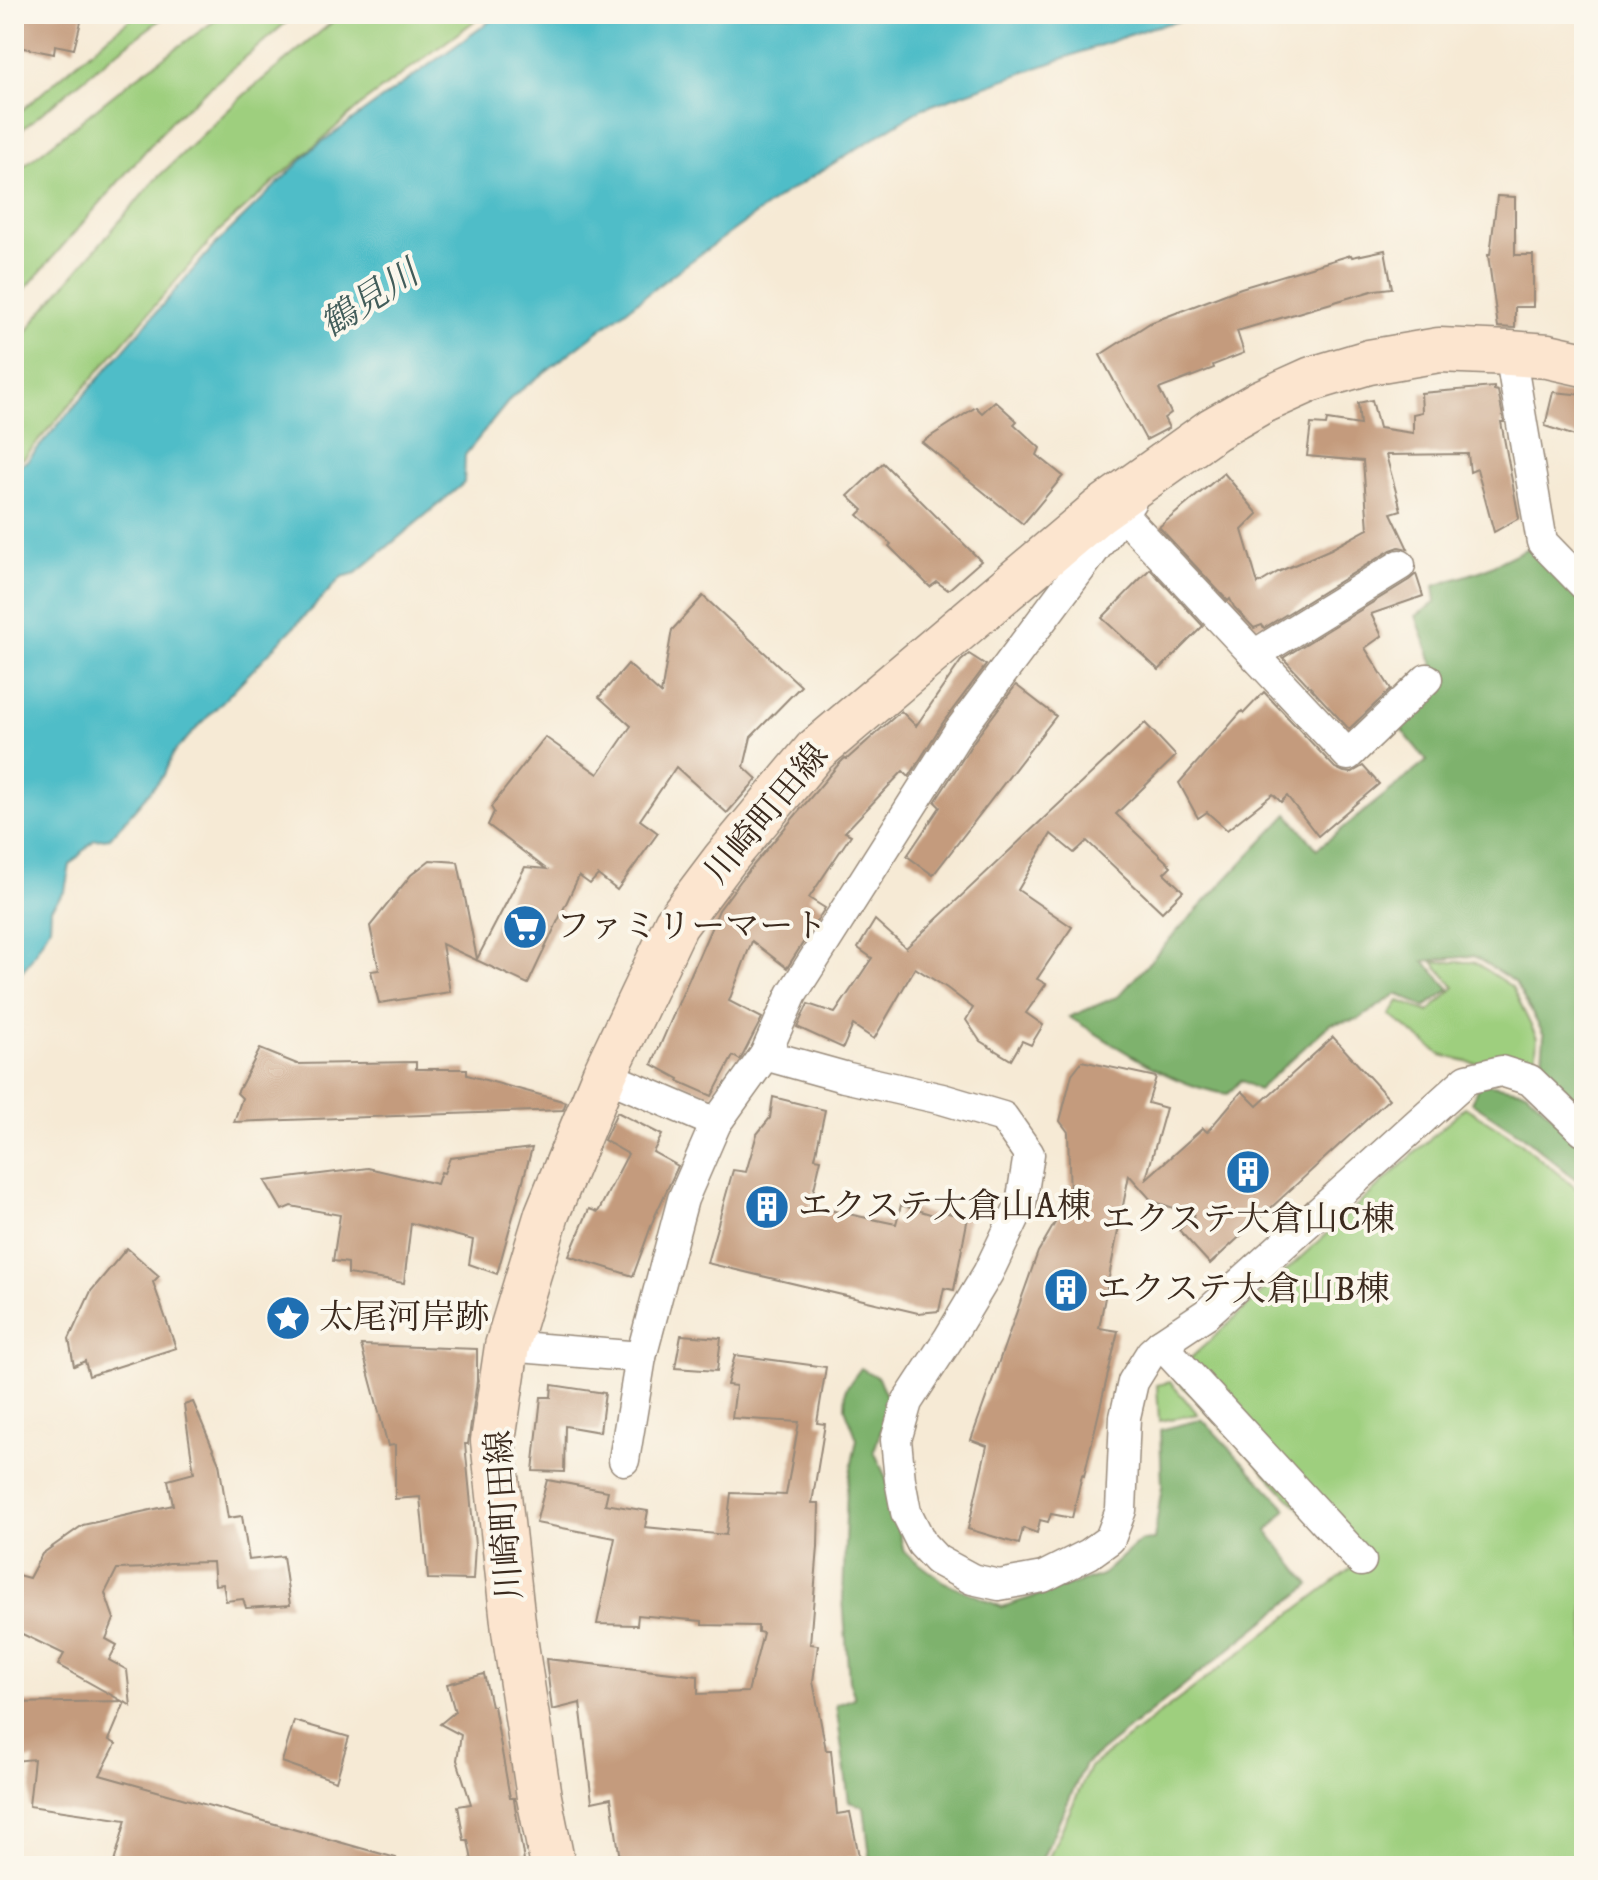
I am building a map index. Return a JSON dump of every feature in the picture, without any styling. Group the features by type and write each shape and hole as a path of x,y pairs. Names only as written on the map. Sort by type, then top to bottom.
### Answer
{"main road":[{"name":"川崎町田線","path":"553,1866 539,1797 514,1631 493,1441 507,1346 547,1214 604,1075 676,924 725,859 815,751 1116,507 1154,471 1225,422 1312,379 1369,362 1439,350 1548,356 1584,364"}],"street":[{"path":"1510,353 1542,542 1584,585"},
{"path":"624,1460 641,1357 683,1199 716,1123 765,1055 792,994 959,731 1116,507 1348,755 1427,679"},
{"path":"1254,655 1400,565"},
{"path":"765,1055 1003,1117 1029,1154 1021,1204 988,1273 907,1402 896,1440 906,1512 922,1544 937,1560 972,1579 999,1585 1043,1577 1089,1554 1110,1539 1121,1510 1125,1417 1133,1382 1151,1353 1206,1314 1467,1079 1501,1071 1530,1080 1583,1131"},
{"path":"604,1075 716,1123"},
{"path":"1161,1344 1361,1561"},
{"path":"507,1346 641,1357"}],"green space":[{"path":"137,14 168,14 14,136 14,117"},
{"path":"224,14 296,14 173,119 14,302 14,174 135,78"},
{"path":"342,14 484,14 363,103 219,231 24,458 14,462 14,351 38,316 155,180 244,95"},
{"path":"1532,546 1584,605 1584,1111 1541,1074 1544,1035 1515,982 1473,956 1424,961 1450,989 1425,1007 1397,994 1359,1019 1330,1024 1258,1090 1241,1080 1228,1094 1186,1083 1146,1064 1069,1017 1119,996 1288,814 1317,849 1427,761 1397,724 1439,682 1416,616 1436,602 1434,586 1483,570"},
{"path":"1433,962 1474,962 1512,987 1537,1038 1535,1067 1473,1063 1441,1055 1390,1015 1399,1001 1429,1012 1455,987"},
{"path":"1480,1083 1526,1091 1584,1145 1584,1186 1523,1136 1471,1102"},
{"path":"1465,1107 1520,1142 1584,1195 1584,1866 1045,1866 1090,1767 1354,1566 1172,1375"},
{"path":"861,1368 878,1378 890,1403 874,1451 887,1480 904,1552 944,1582 1002,1607 1102,1575 1140,1541 1154,1540 1162,1486 1160,1430 1202,1419 1287,1509 1267,1531 1310,1585 1085,1764 1039,1866 874,1866 870,1857 864,1807 849,1802 836,1705 855,1698 849,1681 843,1599 847,1488 857,1439 845,1408 846,1388"},
{"path":"1170,1382 1198,1414 1159,1421 1157,1385"}],"water":[{"name":"鶴見川","path":"500,14 1209,14 1149,28 921,109 781,196 512,397 465,455 464,483 356,573 342,577 173,753 164,775 110,838 94,840 70,865 65,891 51,908 50,927 14,982 14,468 27,461 213,247 315,147"}],"building":[{"path":"20,14 83,14 74,49 55,45 54,54 14,46"},
{"path":"1497,196 1515,197 1515,255 1533,255 1533,307 1515,307 1515,328 1498,327 1488,255"},
{"path":"1385,250 1392,288 1375,290 1237,331 1244,353 1159,389 1171,413 1164,418 1169,428 1146,440 1100,355 1150,323 1241,288 1351,255"},
{"path":"1494,387 1498,391 1504,422 1501,422 1519,518 1494,532 1477,469 1470,472 1468,454 1386,455 1401,510 1391,513 1408,549 1399,547 1391,550 1264,628 1262,625 1254,628 1159,527 1224,473 1258,514 1242,530 1258,584 1368,529 1363,461 1307,456 1311,424 1326,425 1327,420 1360,425 1358,403 1372,400 1379,428 1413,433 1413,414 1422,412 1421,393"},
{"path":"1553,392 1584,395 1584,439 1545,426"},
{"path":"995,401 1040,448 1037,455 1063,476 1023,524 922,442 976,407 982,413"},
{"path":"883,463 981,561 948,590 937,582 930,587 889,546 891,544 858,515 863,510 848,496"},
{"path":"1150,569 1203,626 1159,670 1102,618"},
{"path":"1416,574 1423,596 1371,614 1382,636 1365,648 1391,689 1349,729 1283,658"},
{"path":"703,596 801,686 751,737 744,767 757,779 727,813 676,767 640,820 658,833 617,890 598,875 590,884 579,876 528,984 442,944 450,992 379,1003 371,971 379,970 370,926 411,875 430,860 458,862 477,959 525,867 546,869 488,825 494,812 491,807 545,737 598,774 631,726 599,697 628,664 661,694 672,630"},
{"path":"969,654 986,665 944,721 909,777 903,771 845,832 851,835 809,898 825,908 787,968 752,941 729,1001 762,1018 740,1060 733,1056 712,1096 678,1081 652,1064 719,910 745,875 845,758 901,711 916,726"},
{"path":"1016,685 1056,716 933,875 907,856 940,807 935,802 974,741"},
{"path":"1264,692 1335,768 1351,773 1363,766 1379,784 1318,836 1287,796 1281,802 1273,794 1227,830 1207,812 1198,818 1179,783 1242,711 1244,713"},
{"path":"1145,723 1176,756 1116,814 1171,866 1164,873 1183,891 1162,912 1087,841 1074,853 1051,834 1018,890 1072,927 1037,979 1046,984 1026,1013 1043,1025 1031,1045 1022,1041 1011,1060 980,1041 966,1020 973,1008 915,968 874,1039 853,1025 843,1048 797,1027 808,1004 835,1013 872,958 858,948 875,920 906,948"},
{"name":"エクステ大倉山B棟","path":"1333,1037 1389,1099 1210,1264 1179,1230 1195,1215 1152,1201 1129,1175 1099,1328 1118,1331 1072,1518 1051,1514 1048,1522 1040,1520 1037,1533 1023,1528 1019,1544 968,1529 987,1446 971,1440 1038,1252 1070,1197 1068,1132 1060,1121 1072,1074 1082,1061 1156,1077 1148,1103 1166,1108 1146,1179 1203,1128 1207,1132 1242,1091 1257,1106"},
{"path":"260,1049 297,1064 416,1062 416,1069 467,1069 467,1075 566,1102 563,1110 234,1122 242,1098 237,1093"},
{"name":"エクステ大倉山A棟","path":"773,1097 825,1110 815,1158 821,1159 810,1206 896,1224 901,1205 940,1217 942,1212 968,1217 954,1290 944,1288 939,1311 918,1313 707,1263 733,1170 746,1172 757,1134 770,1118"},
{"path":"617,1112 662,1135 653,1152 678,1166 654,1218 633,1276 569,1256 589,1209 598,1212 628,1154 604,1140"},
{"path":"532,1148 497,1274 469,1264 473,1240 411,1223 404,1283 348,1274 348,1263 333,1261 340,1215 291,1206 282,1210 265,1181 368,1168 437,1184 450,1158"},
{"path":"127,1248 159,1276 153,1282 176,1348 89,1376 85,1361 74,1366 69,1339 91,1291"},
{"path":"681,1335 721,1338 717,1371 675,1368"},
{"path":"361,1345 477,1349 477,1381 468,1444 465,1444 475,1545 473,1580 428,1579 420,1497 395,1499 395,1445 388,1446"},
{"path":"735,1355 826,1367 817,1423 825,1424 812,1503 819,1503 810,1644 818,1645 813,1681 826,1750 831,1750 837,1814 850,1812 859,1856 804,1866 621,1866 611,1798 592,1802 580,1703 552,1710 546,1659 698,1676 698,1694 748,1692 763,1633 758,1632 758,1626 702,1625 702,1621 638,1615 637,1625 597,1624 615,1538 536,1523 547,1480 608,1491 605,1504 648,1511 645,1527 726,1535 731,1493 786,1495 799,1422 732,1418 736,1386 727,1385"},
{"path":"552,1385 605,1393 600,1432 565,1426 564,1472 533,1471 541,1397 551,1397"},
{"path":"193,1402 219,1463 228,1518 242,1516 249,1560 283,1556 290,1605 246,1608 243,1599 226,1601 223,1584 215,1585 213,1562 117,1569 105,1593 114,1619 106,1639 117,1645 109,1660 127,1670 131,1706 125,1702 109,1740 116,1744 100,1775 396,1858 394,1866 113,1866 126,1820 29,1806 34,1759 14,1761 14,1703 122,1701 58,1665 64,1654 14,1630 14,1574 29,1578 42,1554 83,1525 173,1505 168,1480 194,1473 184,1405"},
{"path":"484,1674 491,1706 494,1706 510,1798 514,1798 524,1861 501,1866 473,1866 468,1840 464,1840 458,1806 471,1804 457,1760 461,1735 440,1724 455,1712 447,1684"},
{"path":"294,1721 349,1737 336,1781 282,1762"}],"place":[{"name":"ファミリーマート","path":"525,927"},
{"name":"エクステ大倉山C棟","path":"1248,1172"},
{"name":"エクステ大倉山A棟","path":"767,1207"},
{"name":"エクステ大倉山B棟","path":"1066,1290"},
{"name":"太尾河岸跡","path":"288,1318"}]}
